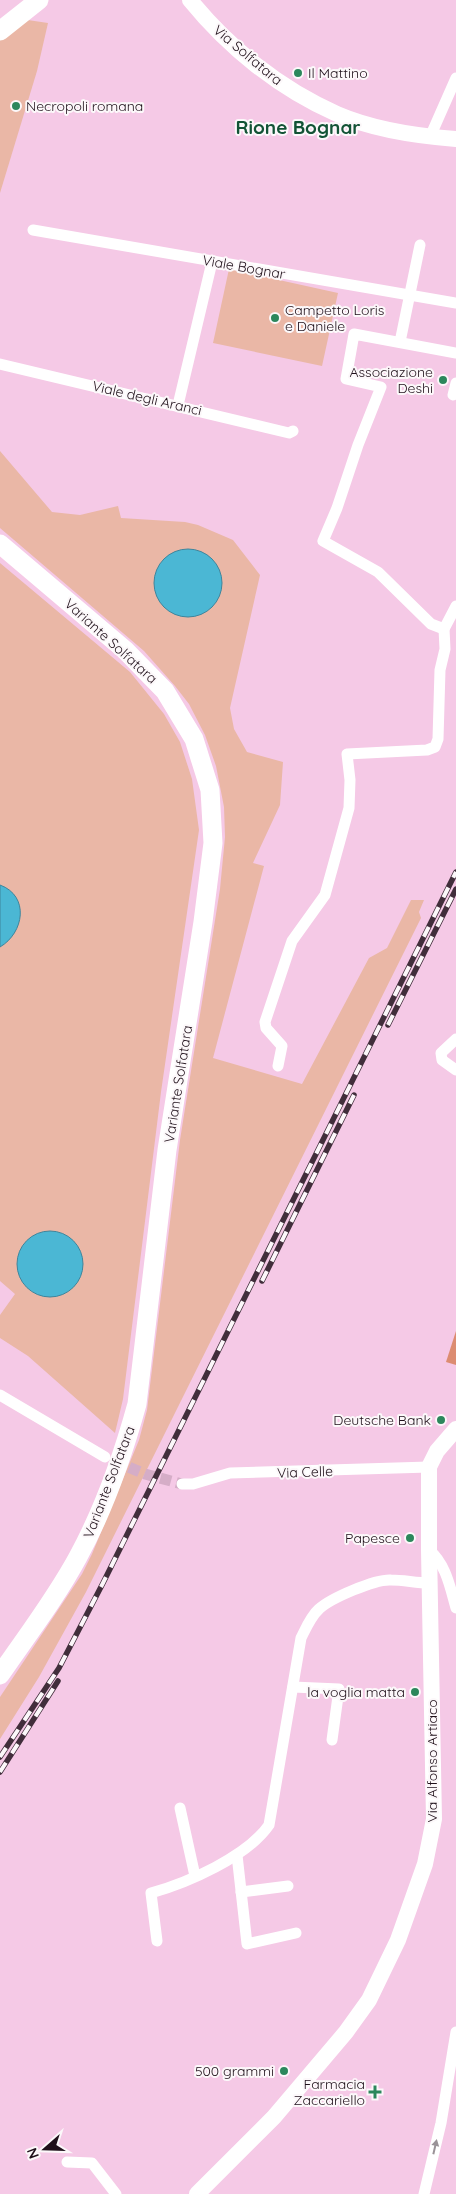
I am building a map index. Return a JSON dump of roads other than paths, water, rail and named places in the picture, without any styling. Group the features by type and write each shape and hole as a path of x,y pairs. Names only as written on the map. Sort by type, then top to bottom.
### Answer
{"main road":[{"path":"0,31 38,0"},
{"name":"Via Solfatara","path":"190,0 220,33 275,80 308,99 354,120 378,127 430,137 456,139"},
{"name":"Variante Solfatara","path":"0,544 126,650 165,691 194,738 203,764 210,790 213,843 203,922 167,1150 137,1404 130,1430 93,1525 77,1558 0,1675"},
{"path":"432,1464 437,1451 456,1429"},
{"path":"432,1464 456,1448"},
{"name":"Via Alfonso Artiaco","path":"197,2194 274,2117 346,2032 369,2000 398,1940 425,1864 434,1819 429,1583 432,1464"}],"street":[{"path":"430,137 456,78"},
{"name":"Viale Bognar","path":"33,230 456,303"},
{"path":"400,342 420,245"},
{"path":"178,406 212,262"},
{"path":"444,629 431,624 378,572 323,541 382,386 346,378 354,334 456,353"},
{"name":"Viale degli Aranci","path":"0,364 289,433 293,430"},
{"path":"454,395 456,383"},
{"path":"278,1066 282,1046 266,1028 265,1022 292,942 325,895 349,808 350,780 347,754 427,750 435,747 438,739 440,670 451,651 444,629 456,606"},
{"path":"456,1039 441,1053 442,1060 456,1070"},
{"path":"0,1395 105,1457"},
{"name":"Via Celle","path":"182,1484 193,1484 230,1473 432,1464"},
{"path":"429,1550 438,1557 456,1608"},
{"path":"157,1941 151,1893 171,1887 237,1855 262,1835 269,1825 301,1638 307,1624 319,1609 334,1600 379,1581 429,1583"},
{"path":"293,1688 338,1690 332,1740"},
{"path":"180,1808 194,1876"},
{"path":"237,1855 247,1944 296,1933"},
{"path":"241,1892 288,1886"},
{"path":"424,2194 441,2122 456,2032"},
{"path":"67,2162 92,2163 116,2194"}],"water":[{"path":"188,549 201,552 212,559 219,570 222,583 219,596 212,607 201,614 188,617 175,614 164,607 157,596 154,583 157,570 164,559 175,552"},
{"path":"0,885 10,890 16,897 20,906 20,915 14,933 0,947"},
{"path":"56,1231 74,1240 81,1251 83,1264 81,1277 74,1288 63,1295 44,1297 26,1288 19,1277 17,1258 26,1240 37,1233"}],"tunnel":[{"path":"114,1461 145,1474 182,1484"}],"railway":[{"path":"0,1757 59,1668 103,1583 456,872"},
{"path":"388,1025 456,889"},
{"path":"262,1281 354,1095"},
{"path":"0,1772 58,1681"}],"place":[{"name":"Il Mattino","path":"298,73"},
{"name":"Necropoli romana","path":"16,106"},
{"name":"Campetto Loris e Daniele","path":"275,318"},
{"name":"Associazione Deshi","path":"443,380"},
{"name":"Deutsche Bank","path":"441,1420"},
{"name":"Papesce","path":"410,1538"},
{"name":"la voglia matta","path":"415,1692"},
{"name":"500 grammi","path":"284,2071"},
{"name":"Farmacia Zaccariello","path":"375,2092"}],"district":[{"name":"Rione Bognar","path":"298,127"}]}
